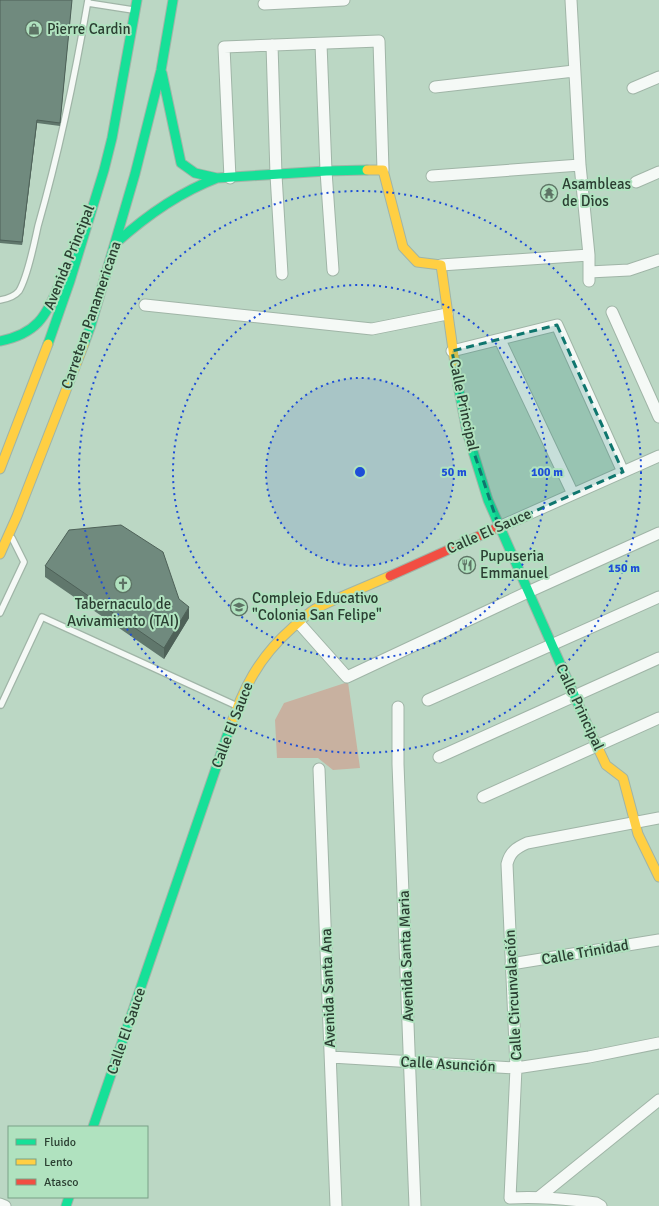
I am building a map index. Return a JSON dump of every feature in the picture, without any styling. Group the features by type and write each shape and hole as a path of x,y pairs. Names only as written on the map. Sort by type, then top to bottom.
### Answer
{"main road":[{"name":"Carretera Panamericana","path":"0,469 37,376 70,281 104,170 117,112 137,0"},
{"name":"Carretera Panamericana","path":"0,554 9,535 91,325 135,174 161,70 173,0"},
{"path":"161,70 181,163 195,173 217,178 230,178 326,171 382,170 403,247 417,262 441,265"},
{"name":"Avenida Principal","path":"0,341 14,339 24,334 36,326 48,312 104,170"},
{"path":"116,243 148,214 196,186 217,178"},
{"name":"Calle Principal","path":"441,265 452,351 467,432 488,500 551,645 608,768 616,771 623,778 628,791 634,823 659,877"},
{"name":"Calle El Sauce","path":"93,1126 237,706 250,676 268,653 298,622 321,606 499,527"}],"street":[{"path":"264,4 344,0"},
{"path":"571,0 580,165 589,255 589,277 629,270 659,260"},
{"path":"230,178 224,47 379,41 382,170"},
{"path":"321,44 326,171 334,270"},
{"path":"272,45 276,175 282,274"},
{"path":"435,87 574,71"},
{"path":"633,88 659,77"},
{"path":"432,176 580,165"},
{"path":"636,182 659,172"},
{"path":"441,265 589,255"},
{"path":"145,305 372,328 447,314"},
{"path":"612,312 659,416"},
{"path":"452,351 557,325 623,472"},
{"path":"500,340 573,494"},
{"name":"Calle El Sauce","path":"499,527 659,456"},
{"path":"298,622 347,677 528,592 659,533"},
{"path":"428,700 659,597"},
{"path":"439,757 659,658"},
{"name":"Avenida Santa Maria","path":"398,707 398,764 415,1206"},
{"path":"483,797 659,718"},
{"name":"Avenida Santa Ana","path":"319,769 336,1206"},
{"name":"Calle Circunvalación","path":"601,1206 589,1202 539,1198 510,1198 516,1068 507,864 509,855 517,848 527,843 659,818"},
{"name":"Calle Trinidad","path":"511,964 659,940"},
{"name":"Calle Asunción","path":"331,1057 516,1068 589,1057 659,1043"},
{"path":"539,1198 659,1100"},
{"path":"0,1204 6,1206"}],"lane":[{"path":"0,300 7,299 18,292 27,269 51,181 77,66 88,2 135,10"},
{"path":"0,613 24,562 19,550 9,535"},
{"path":"0,705 42,617 237,706"}],"highlighted area":[{"path":"557,325 623,472 499,527 467,432 452,351"}],"shaded area":[{"path":"348,682 360,768 333,770 318,758 277,758 275,720 284,703"}],"building":[{"path":"0,0 72,0 60,123 37,120 22,242 0,240"},
{"path":"121,525 163,552 179,599 189,607 164,648 45,566 69,530"}],"traffic: fast":[{"path":"48,344 70,281 104,170 112,138 137,0"},
{"path":"84,344 91,325 135,174 161,70 173,0"},
{"path":"162,73 181,163 195,173 217,178 367,170"},
{"path":"116,243 151,214 176,198 217,178"},
{"path":"0,341 23,334 31,329 44,315 59,285"},
{"path":"458,385 467,432 488,500 590,731"},
{"path":"93,1126 229,730"},
{"path":"66,1206 69,1198"}],"traffic: slow":[{"path":"367,170 383,170 403,247 417,262 441,265 458,385"},
{"path":"0,469 48,344"},
{"path":"0,554 17,516 84,344"},
{"path":"229,730 240,701 253,675 280,639 315,609 390,576"},
{"path":"590,731 606,765 623,778 638,834 659,877"}],"traffic: jam":[{"path":"390,576 499,527"}],"place":[{"name":"Pierre Cardin","path":"34,29"},
{"name":"Asambleas de Dios","path":"549,193"},
{"name":"Pupuseria Emmanuel","path":"467,565"},
{"name":"Tabernaculo de Avivamiento (TAI)","path":"123,584"},
{"name":"Complejo Educativo \"Colonia San Felipe\"","path":"239,607"}]}
